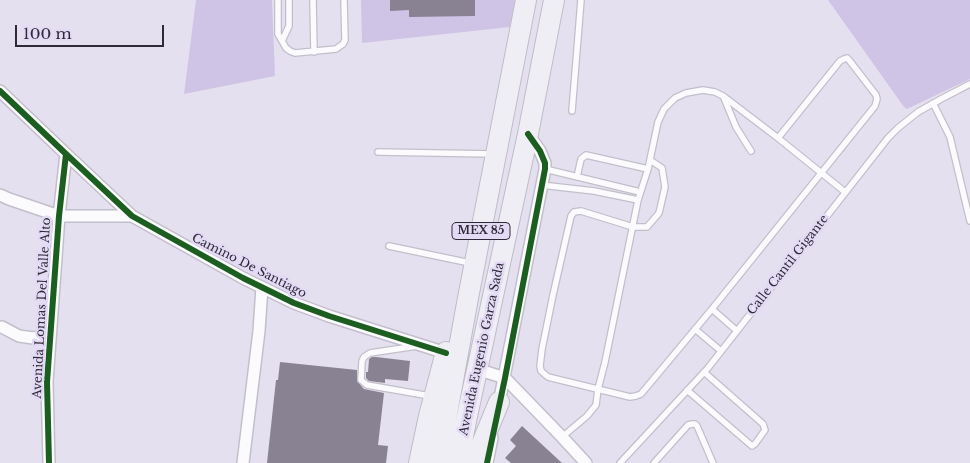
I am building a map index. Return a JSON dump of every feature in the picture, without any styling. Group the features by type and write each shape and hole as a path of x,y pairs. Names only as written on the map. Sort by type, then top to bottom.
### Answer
{"highway":[{"name":"Avenida Eugenio Garza Sada","path":"438,463 474,264 526,0"},
{"name":"Avenida Eugenio Garza Sada","path":"458,463 528,134 554,0"},
{"path":"419,463 429,416 459,308 468,298"},
{"path":"473,463 482,405 496,375 487,324"},
{"path":"473,463 500,402"}],"street":[{"name":"Camino De Santiago","path":"0,91 132,216 294,303 446,353"},
{"path":"487,463 500,402 496,375 545,163 540,151 528,134"},
{"name":"Avenida Lomas Del Valle Alto","path":"49,463 47,382 59,216 66,154"},
{"path":"0,194 9,199 59,216 132,216"},
{"path":"243,463 259,331 262,287"},
{"path":"2,327 19,336 33,338 50,335"},
{"path":"496,375 562,437 586,463"}],"lane":[{"path":"278,0 278,34 286,48 295,52 336,49 343,44 345,40 344,0"},
{"path":"282,40 289,26 289,0"},
{"path":"313,0 314,52"},
{"path":"572,111 580,0"},
{"path":"650,160 662,168 665,187 659,213 647,226 633,227 581,211 574,212 571,216 542,349 541,371 548,377 630,397 641,394 821,174 876,103 876,95 847,58 840,62 778,138"},
{"name":"Calle Cantil Gigante","path":"620,463 704,372 844,192 893,133 918,112 970,84"},
{"path":"562,437 587,416 596,405 638,200 648,169 658,122 664,109 675,98 686,93 703,90 715,92 723,96 844,192"},
{"path":"723,96 736,127 751,151"},
{"path":"933,103 950,137 970,221"},
{"path":"378,152 496,154"},
{"path":"577,177 581,159 586,155 648,169"},
{"path":"544,169 640,192"},
{"path":"541,185 594,191 638,200"},
{"path":"389,246 474,264"},
{"path":"712,309 737,330"},
{"path":"695,329 721,350"},
{"path":"422,346 370,353 362,361 361,380 367,385 434,397"},
{"path":"687,390 752,446 755,444 765,430 762,424 704,372"},
{"path":"654,463 688,425 692,424 697,426 713,463"}],"shaded area":[{"path":"196,0 272,0 275,76 184,94"},
{"path":"361,0 515,0 510,27 362,43"},
{"path":"828,0 970,0 970,79 907,109"}],"building":[{"path":"390,0 475,0 475,16 409,17 409,10 390,11"},
{"path":"372,357 410,361 408,381 385,379 385,383 369,381 366,378 366,372 368,372 369,359"},
{"path":"280,362 357,370 357,381 364,389 384,393 378,445 388,446 386,463 267,463 276,380 278,380"},
{"path":"522,426 562,463 511,463 505,458 516,446 510,440"}],"cycle path":[{"path":"0,91 132,216 243,278 294,303 446,353"},
{"path":"487,463 545,169 545,163 540,151 528,134"},
{"path":"49,463 47,382 59,216 66,154"}]}
